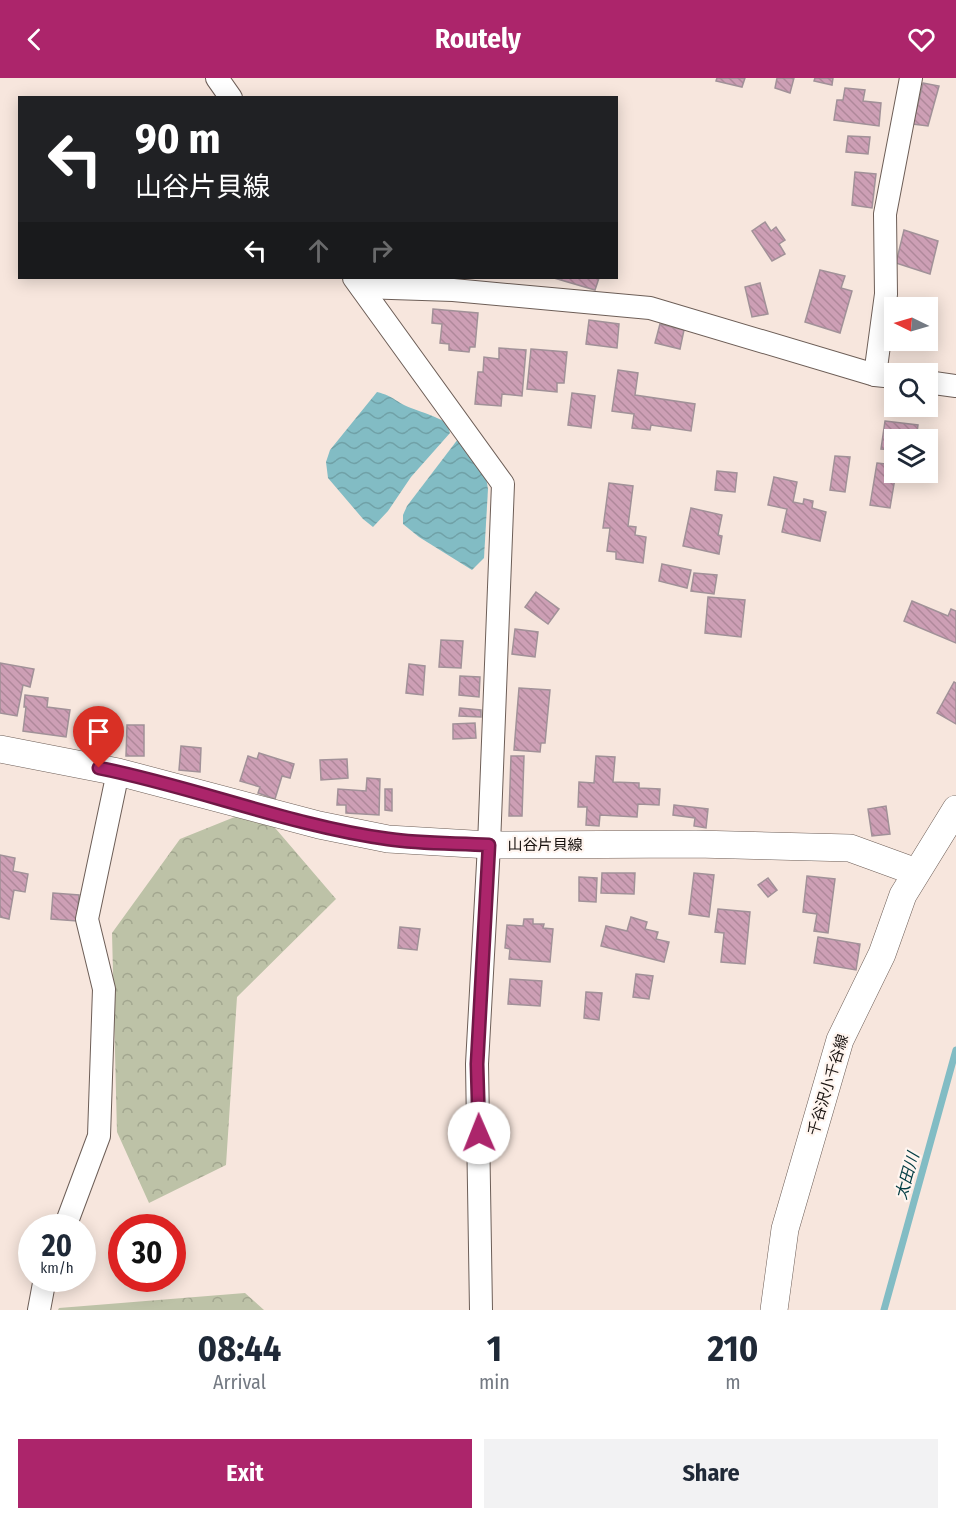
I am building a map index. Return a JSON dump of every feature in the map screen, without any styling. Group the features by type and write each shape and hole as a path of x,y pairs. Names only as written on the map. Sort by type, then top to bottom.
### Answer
{"main road":[{"name":"山谷片貝線","path":"0,749 118,772 319,825 388,839 489,845 696,844 850,848 916,872"},
{"name":"千谷沢小千谷線","path":"774,1310 785,1228 840,1040 882,954 903,895 956,809"}],"street":[{"path":"217,78 230,96"},
{"path":"885,363 885,214 911,78"},
{"path":"358,282 650,308 884,376"},
{"path":"358,282 503,484 489,845 477,1064 481,1310"},
{"path":"938,384 956,386"},
{"path":"70,1214 99,1136 105,988 87,919 118,772"},
{"path":"39,1310 42,1292"}],"green space":[{"path":"252,810 270,822 336,899 237,997 226,1165 149,1203 117,1132 112,933 180,839"},
{"path":"245,1293 264,1310 58,1310 59,1308"}],"water":[{"path":"377,392 447,423 450,433 411,477 388,511 373,527 363,519 328,478 326,462 330,450"},
{"path":"458,439 484,466 488,489 484,558 472,570 419,537 403,524 403,515 407,506"}],"building":[{"path":"717,78 745,78 742,87 716,81"},
{"path":"777,78 794,78 790,93 775,88"},
{"path":"815,78 833,78 832,85 814,81"},
{"path":"923,83 939,86 928,126 913,124"},
{"path":"845,88 865,90 863,101 881,103 879,126 834,120 837,100 843,100"},
{"path":"848,136 870,137 868,154 846,152"},
{"path":"855,172 876,174 872,208 852,205"},
{"path":"765,222 771,231 776,227 785,240 779,244 785,254 772,261 752,231"},
{"path":"904,230 938,241 930,274 896,263"},
{"path":"820,270 845,276 841,288 852,291 840,333 805,322"},
{"path":"557,279 599,279 595,290"},
{"path":"760,283 768,314 752,317 745,287"},
{"path":"433,309 478,313 475,347 470,347 469,352 449,350 449,344 440,343 442,324 432,323"},
{"path":"589,320 619,324 617,348 586,344"},
{"path":"660,324 684,330 680,349 655,343"},
{"path":"499,348 526,350 522,396 502,394 501,406 475,404 478,372 483,372 484,357 499,359"},
{"path":"531,349 567,352 564,383 557,383 557,392 527,389"},
{"path":"618,370 638,373 635,395 695,404 691,431 651,425 650,430 632,428 634,414 612,411"},
{"path":"572,393 595,396 591,428 568,425"},
{"path":"885,421 918,425 917,429 884,429 884,449 881,449"},
{"path":"835,456 850,457 845,492 830,490"},
{"path":"877,463 884,464 884,483 894,483 890,508 870,505"},
{"path":"717,471 737,473 735,492 715,490"},
{"path":"774,477 797,482 793,502 803,504 804,499 813,501 812,508 826,512 820,541 782,532 787,509 768,505"},
{"path":"609,483 633,486 628,526 636,527 635,535 646,537 643,563 616,559 616,552 607,551 610,528 603,528"},
{"path":"691,508 722,515 718,535 722,536 719,554 683,546"},
{"path":"662,564 691,570 687,588 659,581"},
{"path":"694,573 717,575 714,594 691,591"},
{"path":"536,592 559,609 548,624 525,607"},
{"path":"708,597 745,600 741,637 705,633"},
{"path":"912,601 948,616 951,609 956,611 956,643 904,621"},
{"path":"515,629 538,632 535,657 512,654"},
{"path":"441,640 463,641 461,668 439,667"},
{"path":"0,663 34,669 30,687 23,685 17,716 0,713"},
{"path":"409,664 425,666 423,695 406,693"},
{"path":"460,676 480,677 479,697 459,695"},
{"path":"954,682 956,683 956,724 937,713"},
{"path":"519,688 550,690 545,743 541,743 540,752 514,750"},
{"path":"25,695 48,698 47,707 70,710 66,737 23,731"},
{"path":"460,708 481,710 481,717 459,716"},
{"path":"475,723 476,738 453,739 453,724"},
{"path":"127,725 144,725 144,756 126,756"},
{"path":"181,746 201,748 200,772 179,770"},
{"path":"259,753 294,764 290,778 282,776 275,799 258,793 260,787 240,781 248,756 257,759"},
{"path":"511,756 524,756 522,816 509,816"},
{"path":"596,756 615,757 613,782 639,783 639,788 660,789 659,805 638,804 637,817 600,815 599,826 586,825 587,807 578,807 579,782 594,783"},
{"path":"347,759 348,778 321,780 320,760"},
{"path":"367,778 380,779 379,815 346,813 346,805 337,805 338,789 366,791"},
{"path":"385,789 392,789 392,811 385,810"},
{"path":"674,805 708,809 706,828 694,826 695,818 673,815"},
{"path":"886,806 890,834 872,836 868,809"},
{"path":"0,855 15,858 13,871 28,874 25,892 14,890 9,919 0,917"},
{"path":"602,873 635,873 634,894 601,893"},
{"path":"694,873 714,875 709,917 689,914"},
{"path":"807,876 835,879 828,933 814,931 817,914 803,912"},
{"path":"579,877 597,878 596,902 579,901"},
{"path":"768,878 777,890 768,897 758,885"},
{"path":"53,893 79,895 77,921 51,919"},
{"path":"718,909 750,912 745,964 721,962 724,933 715,932"},
{"path":"631,917 647,922 645,929 658,932 656,939 669,942 664,962 601,946 606,926 627,931"},
{"path":"524,919 533,919 533,924 544,924 543,928 553,929 550,962 509,959 510,949 505,948 507,925 523,926"},
{"path":"400,927 420,929 417,950 398,948"},
{"path":"818,937 860,944 856,970 814,963"},
{"path":"636,974 653,976 649,999 633,997"},
{"path":"510,979 542,981 540,1006 508,1004"},
{"path":"586,992 602,993 599,1020 584,1018"}],"waterway":[{"name":"太田川","path":"884,1310 956,1050"}],"route":[{"path":"99,768 319,825 388,839 489,845 477,1064 479,1133"}]}
